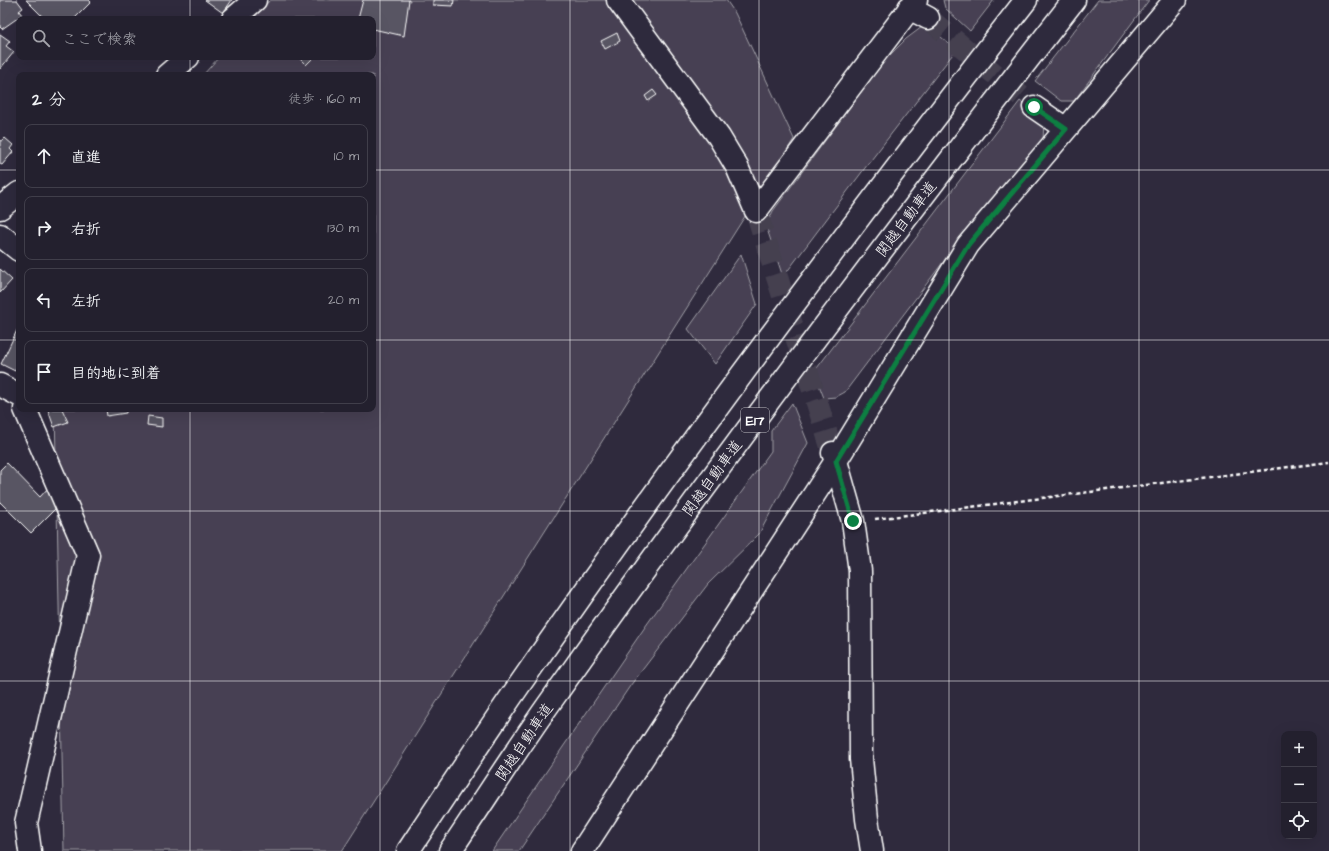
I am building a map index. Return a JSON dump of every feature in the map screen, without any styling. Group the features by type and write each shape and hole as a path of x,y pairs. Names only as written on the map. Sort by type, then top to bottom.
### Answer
{"main road":[{"path":"236,16 255,0"},
{"path":"618,0 719,137 738,168 756,211 912,4 928,18"},
{"name":"E17","path":"408,851 519,685 665,479 809,283 1026,0"},
{"name":"関越自動車道","path":"450,851 549,703 696,500 838,308 1074,0"},
{"path":"582,851 968,245 1175,0"},
{"path":"170,72 184,60"},
{"path":"1034,107 1066,129"},
{"path":"0,208 16,195"},
{"path":"0,235 16,248"},
{"path":"0,385 16,393"},
{"path":"26,412 88,555 26,823 30,851"},
{"path":"834,455 853,521 860,571 861,759 872,851"}],"path":[{"path":"853,521 1329,462"}],"shaded area":[{"path":"270,0 726,0 735,13 794,139 342,851 64,851 55,412 376,412 376,72 206,72 216,60 376,60 376,16 256,16"},
{"path":"943,0 994,0 970,31 945,8"},
{"path":"1098,0 1149,0 1074,101 1061,101 1035,81"},
{"path":"926,24 956,50 783,277 766,226 773,211 885,60 906,39"},
{"path":"1020,101 1044,120 1043,141 965,233 845,392 836,397 824,398 814,372"},
{"path":"741,254 757,304 715,364 688,329"},
{"path":"792,403 808,443 759,534 708,584 630,686 519,851 492,851 645,627 771,451 771,431"}],"building":[{"path":"0,0 17,0 23,8 19,11 22,15 16,16 16,19 2,29 0,27"},
{"path":"26,0 89,0 91,2 77,16 42,16"},
{"path":"205,0 232,0 223,13"},
{"path":"363,0 409,0 404,36 376,30 376,16 359,16"},
{"path":"433,0 454,0 453,6 433,5"},
{"path":"617,33 620,41 605,49 601,41"},
{"path":"0,34 10,41 6,46 14,52 0,69"},
{"path":"301,60 311,60 306,65"},
{"path":"653,90 657,95 648,101 645,96"},
{"path":"5,138 13,145 10,149 13,152 2,165 0,164 0,140 2,141"},
{"path":"0,269 12,280 0,293"},
{"path":"16,332 16,369 15,371 1,364"},
{"path":"49,412 63,412 68,422 54,427"},
{"path":"106,412 126,412 126,413 107,416"},
{"path":"148,416 162,418 162,427 147,425"},
{"path":"7,463 40,497 48,488 62,502 31,533 0,502 0,470"}],"tunnel":[{"path":"928,18 1034,107"},
{"path":"756,211 832,450"}],"route":[{"path":"853,521 836,461 968,245 1066,129 1034,107"}]}
